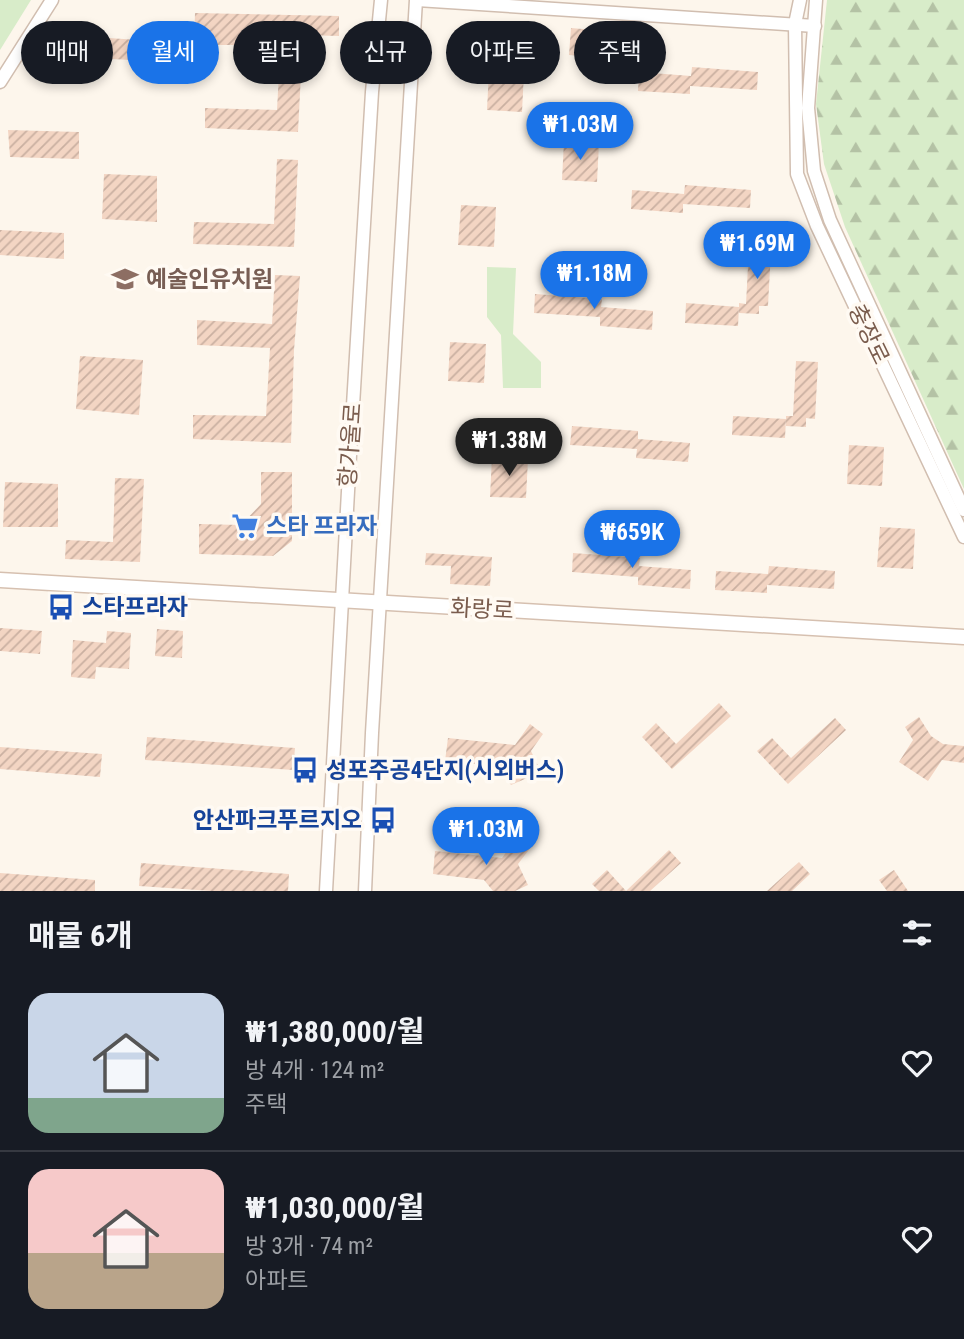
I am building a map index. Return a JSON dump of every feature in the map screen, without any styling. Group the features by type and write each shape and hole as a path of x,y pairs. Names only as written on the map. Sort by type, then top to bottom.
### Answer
{"main road":[{"name":"화랑로","path":"0,580 964,637"}],"street":[{"path":"0,82 52,0"},
{"name":"항가울로","path":"326,891 372,92 381,0"},
{"path":"416,0 814,26"},
{"name":"항가울로","path":"365,891 416,0"},
{"name":"충장로","path":"800,0 795,24 797,174 817,226 964,537"},
{"name":"충장로","path":"816,0 808,108 814,171 830,219 964,510"}],"green space":[{"path":"0,0 31,0 0,50"},
{"path":"827,0 964,0 964,489 845,227 824,164 816,104"},
{"path":"487,267 516,268 513,334 541,362 541,388 503,388 501,335 487,317"}],"building":[{"path":"195,13 339,16 339,36 326,36 326,21 233,21 233,45 219,45 219,21 195,21"},
{"path":"571,28 574,28 574,55 569,55"},
{"path":"113,38 127,39 127,60 113,59"},
{"path":"692,67 758,72 757,90 690,86 690,94 638,91 638,84 666,84 666,74 691,76"},
{"path":"278,84 300,84 298,132 205,128 205,108 277,110"},
{"path":"488,84 523,84 522,112 487,110"},
{"path":"8,130 79,132 79,159 10,157"},
{"path":"564,141 599,143 597,182 562,180"},
{"path":"277,159 298,160 294,247 193,244 194,222 274,224"},
{"path":"104,174 157,176 157,222 102,219"},
{"path":"685,185 751,190 750,208 683,204 683,213 631,209 632,190 684,194"},
{"path":"461,205 496,207 494,247 458,245"},
{"path":"0,230 64,233 64,259 0,255"},
{"path":"749,248 771,250 768,306 759,306 759,314 739,313 739,303 746,304"},
{"path":"275,275 300,276 291,443 193,439 193,415 266,416 270,348 197,345 197,320 272,324"},
{"path":"535,294 602,299 601,307 653,311 652,330 600,326 600,317 534,313"},
{"path":"686,303 739,307 738,326 685,323"},
{"path":"450,342 486,344 484,383 448,381"},
{"path":"80,356 143,360 139,415 76,409"},
{"path":"796,361 818,362 815,419 806,418 806,427 786,426 786,416 793,416"},
{"path":"733,416 786,419 785,438 732,435"},
{"path":"572,426 638,431 638,439 690,443 688,462 636,458 637,449 570,445"},
{"path":"849,445 884,447 882,486 847,484"},
{"path":"492,457 528,459 526,498 490,497"},
{"path":"261,472 292,472 292,541 273,556 199,554 199,524 241,525 261,504"},
{"path":"115,478 144,479 140,562 65,559 66,540 113,542"},
{"path":"5,482 58,484 58,527 3,527"},
{"path":"880,527 915,529 913,569 877,567"},
{"path":"426,553 492,557 490,586 450,584 451,566 425,565"},
{"path":"573,553 640,558 639,566 691,570 690,589 638,585 638,577 572,572"},
{"path":"769,566 835,571 834,589 767,585 767,593 715,590 716,571 768,574"},
{"path":"0,628 42,631 40,654 0,651"},
{"path":"157,629 183,631 182,658 155,656"},
{"path":"107,631 131,633 129,669 96,667 95,679 71,677 73,640 106,643"},
{"path":"719,703 731,716 672,769 642,737 656,723 676,744"},
{"path":"919,717 931,736 943,744 964,746 964,763 942,760 928,781 899,762 913,740 905,727"},
{"path":"835,718 846,730 788,784 757,751 772,738 791,758"},
{"path":"530,724 543,734 531,751 541,772 511,785 496,766 445,761 448,738 515,745"},
{"path":"147,737 295,748 293,770 145,760"},
{"path":"0,747 102,754 100,777 0,769"},
{"path":"517,837 531,847 518,864 528,885 515,891 493,891 484,880 433,874 435,851 502,858"},
{"path":"669,850 681,863 650,891 626,891"},
{"path":"799,862 810,874 792,891 767,891"},
{"path":"141,863 289,874 288,891 212,891 139,886"},
{"path":"607,870 626,891 599,891 592,884"},
{"path":"894,870 908,891 887,891 879,880"},
{"path":"0,873 95,880 95,891 0,891"}],"place":[{"name":"예술인유치원","path":"125,279"},
{"name":"스타 프라자","path":"245,526"},
{"name":"스타프라자","path":"61,607"},
{"name":"성포주공4단지(시외버스)","path":"305,770"},
{"name":"안산파크푸르지오","path":"383,820"}]}
